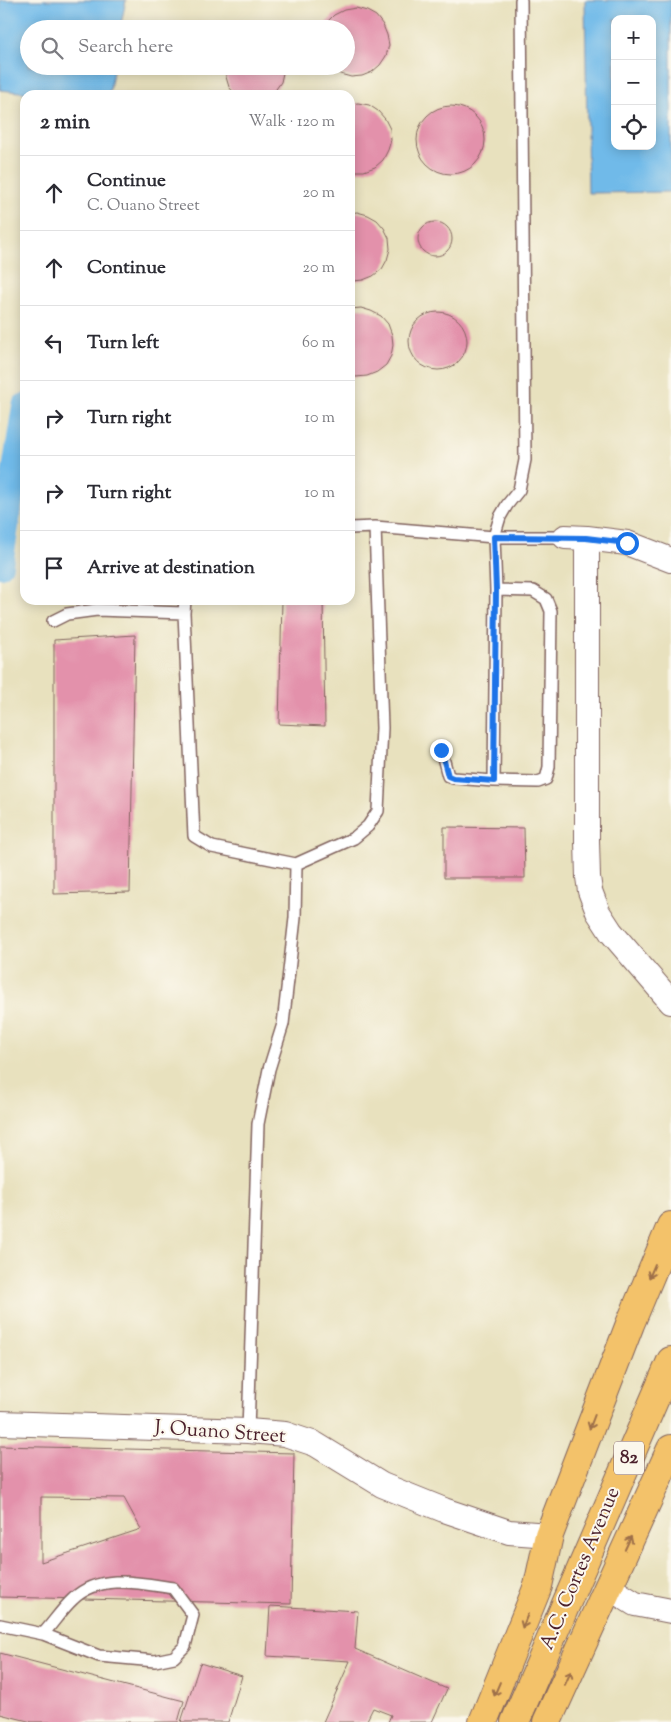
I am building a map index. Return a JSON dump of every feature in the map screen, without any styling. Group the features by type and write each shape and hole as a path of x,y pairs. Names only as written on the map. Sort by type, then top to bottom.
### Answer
{"main road":[{"path":"482,1722 538,1586 549,1535 630,1324 671,1226"},
{"name":"A.C. Cortes Avenue","path":"516,1722 671,1362"},
{"path":"547,1722 671,1449"}],"street":[{"path":"671,560 627,543 576,537 590,891 598,912 611,932 671,1002"},
{"name":"J. Ouano Street","path":"0,1423 248,1431 285,1434 315,1444 382,1485 444,1510 509,1532 549,1535"},
{"path":"608,1588 635,1604 671,1611"}],"lane":[{"path":"494,781 496,590 494,537 500,517 519,490 525,460 521,0"},
{"path":"185,605 194,836 212,847 296,864 354,838 368,826 378,811 382,728 375,527"},
{"path":"355,528 375,527 494,537 576,537"},
{"path":"441,750 448,776 453,778 538,782 546,779 549,767 551,611 546,599 533,591 496,590"},
{"path":"53,621 67,614 97,610 184,613"},
{"path":"248,1431 258,1124 269,1069 284,1024 296,918 296,864"},
{"path":"0,1625 43,1634 99,1656 155,1661 174,1657 185,1646 193,1615 173,1588 130,1581 110,1582 88,1588 74,1598 43,1634"}],"water":[{"path":"0,0 126,0 122,20 20,20 20,75 112,75 110,90 20,90 20,92 0,90"},
{"path":"585,0 671,0 671,192 588,193"}],"building":[{"path":"356,8 376,16 383,25 387,35 389,45 386,56 372,72 362,76 351,77 344,75 355,75 355,20 329,20 344,10"},
{"path":"226,75 283,75 281,82 275,90 232,90"},
{"path":"355,103 369,105 378,111 390,129 391,140 383,160 375,167 364,171 355,171"},
{"path":"451,106 464,109 475,116 482,127 485,140 482,153 475,164 464,171 451,174 438,171 427,164 420,153 417,140 420,127 427,116 438,109"},
{"path":"355,212 368,215 377,220 389,238 390,249 382,269 373,276 355,281"},
{"path":"435,222 447,227 452,239 447,251 435,256 423,251 418,239 423,227"},
{"path":"361,308 381,316 388,324 392,335 391,356 386,365 377,372 367,376 355,377 355,309"},
{"path":"438,312 449,314 462,325 467,341 465,352 454,365 438,370 427,368 414,357 409,341 411,330 422,317"},
{"path":"282,605 323,605 325,726 279,724"},
{"path":"135,635 130,892 54,894 54,640"},
{"path":"444,827 524,828 525,878 444,878"},
{"path":"0,1446 294,1453 291,1604 0,1597","holes":["41,1497 124,1498 141,1529 41,1562"]},
{"path":"270,1606 358,1611 355,1649 447,1689 432,1722 388,1722 391,1715 373,1708 366,1722 323,1722 350,1661 267,1656"},
{"path":"0,1653 184,1701 178,1722 32,1722 0,1714"},
{"path":"200,1663 242,1676 228,1722 181,1722"}],"waterway":[{"path":"0,565 20,438"}],"route":[{"path":"441,750 448,776 494,781 496,590 494,537 565,537 627,543"}]}
